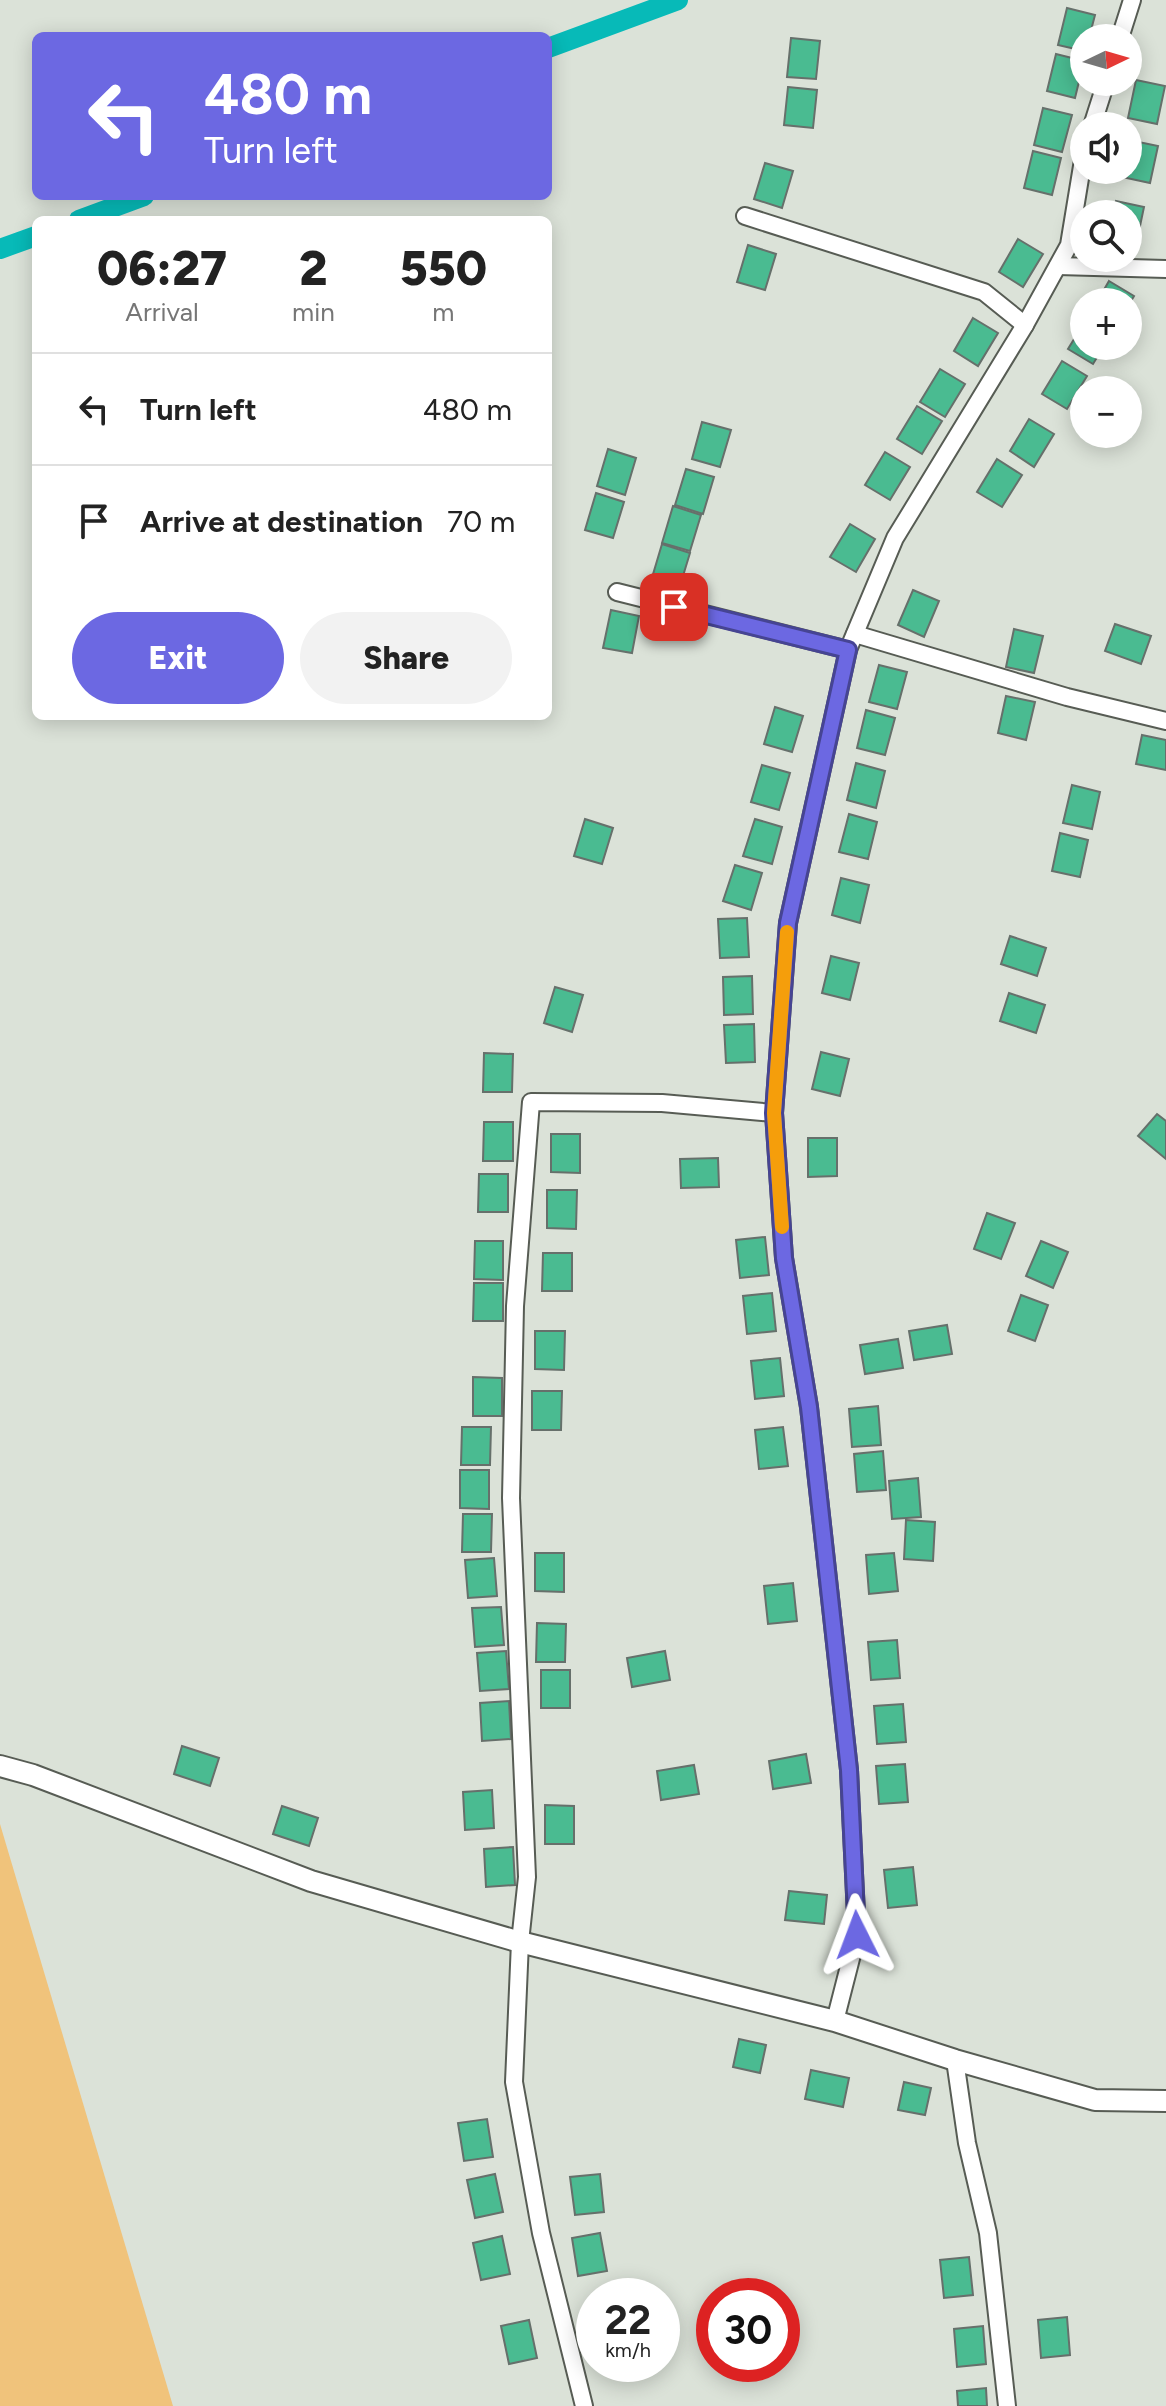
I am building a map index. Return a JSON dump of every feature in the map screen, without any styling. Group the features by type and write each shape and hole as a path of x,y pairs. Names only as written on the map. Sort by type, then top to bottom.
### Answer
{"street":[{"path":"1124,24 1132,0"},
{"path":"835,2021 857,1935 849,1770 809,1407 784,1258 774,1113 788,923 851,642 895,538 1025,325 1069,245 1079,184"},
{"path":"745,216 984,292 1025,325"},
{"path":"1058,266 1166,269"},
{"path":"617,592 851,642 1166,721"},
{"path":"584,2406 541,2233 514,2082 520,1942 527,1877 511,1498 515,1306 531,1102 662,1103 774,1113"},
{"path":"0,1766 33,1775 311,1881 520,1942 835,2021 955,2060 1095,2100 1166,2101"},
{"path":"955,2060 967,2143 988,2233 1007,2406"}],"shaded area":[{"path":"0,1824 173,2406 0,2406"}],"building":[{"path":"1067,8 1095,15 1093,24 1070,24 1070,48 1058,45"},
{"path":"791,38 820,41 816,79 787,77"},
{"path":"1056,54 1070,58 1070,96 1075,98 1047,91"},
{"path":"1142,81 1165,86 1157,124 1142,121 1142,112 1129,112 1133,96 1142,96"},
{"path":"788,87 817,90 813,128 784,125"},
{"path":"1043,108 1070,115 1062,152 1034,145"},
{"path":"1142,143 1158,146 1150,183 1142,181"},
{"path":"1033,151 1061,158 1052,195 1024,188"},
{"path":"765,163 793,171 782,208 754,199"},
{"path":"1018,239 1043,254 1023,287 999,272"},
{"path":"748,245 776,254 765,290 737,282"},
{"path":"1109,281 1121,288 1105,288"},
{"path":"973,318 998,333 978,366 954,351"},
{"path":"1062,361 1087,376 1070,376 1070,404 1067,409 1042,394"},
{"path":"940,369 965,384 945,417 920,402"},
{"path":"917,406 942,421 922,454 897,439"},
{"path":"1029,419 1054,434 1034,467 1010,451"},
{"path":"702,422 731,430 720,467 692,459"},
{"path":"608,449 636,458 625,495 597,486"},
{"path":"885,452 910,467 890,500 865,485"},
{"path":"997,459 1022,475 1002,507 977,492"},
{"path":"686,469 714,477 703,514 675,505"},
{"path":"596,493 624,502 613,538 585,530"},
{"path":"673,506 701,515 690,551 662,543"},
{"path":"850,524 875,539 856,572 830,557"},
{"path":"662,544 690,553 679,589 651,581"},
{"path":"913,590 939,601 924,637 898,625"},
{"path":"611,610 639,616 632,653 603,648"},
{"path":"1115,624 1151,636 1141,664 1105,651"},
{"path":"1014,629 1043,636 1034,673 1006,667"},
{"path":"879,665 907,672 897,709 869,702"},
{"path":"1006,696 1035,702 1026,740 998,733"},
{"path":"775,707 803,716 792,752 764,744"},
{"path":"866,710 895,718 885,755 857,748"},
{"path":"1142,735 1166,740 1166,770 1136,764"},
{"path":"856,763 885,771 876,808 847,800"},
{"path":"762,765 790,773 779,810 751,802"},
{"path":"1072,785 1100,792 1092,829 1063,823"},
{"path":"849,814 877,822 868,859 839,852"},
{"path":"585,819 613,828 602,864 574,856"},
{"path":"755,819 782,827 772,864 743,856"},
{"path":"1060,833 1088,840 1080,877 1052,871"},
{"path":"735,865 762,873 751,910 723,901"},
{"path":"841,878 869,885 860,923 832,915"},
{"path":"747,918 749,957 720,958 718,919"},
{"path":"1010,936 1046,948 1037,976 1001,964"},
{"path":"831,956 859,963 850,1000 822,993"},
{"path":"752,976 753,1014 724,1015 723,977"},
{"path":"555,987 583,995 572,1032 544,1023"},
{"path":"1009,993 1045,1005 1036,1033 1000,1021"},
{"path":"754,1024 755,1062 726,1063 724,1025"},
{"path":"821,1052 849,1059 840,1096 812,1089"},
{"path":"484,1053 513,1054 512,1092 483,1092"},
{"path":"1157,1114 1166,1121 1166,1159 1138,1136"},
{"path":"484,1122 513,1122 513,1161 483,1161"},
{"path":"551,1134 580,1134 580,1173 551,1172"},
{"path":"808,1138 837,1138 837,1176 808,1177"},
{"path":"718,1158 719,1187 681,1188 680,1159"},
{"path":"479,1174 508,1174 508,1212 478,1212"},
{"path":"547,1190 577,1190 576,1229 547,1228"},
{"path":"987,1213 1015,1223 1001,1259 974,1249"},
{"path":"765,1237 769,1275 740,1278 736,1240"},
{"path":"475,1241 503,1241 503,1280 474,1279"},
{"path":"1041,1241 1068,1252 1053,1288 1026,1276"},
{"path":"543,1253 572,1253 572,1291 542,1291"},
{"path":"474,1283 503,1283 503,1321 473,1321"},
{"path":"772,1293 776,1331 747,1334 743,1296"},
{"path":"1021,1295 1048,1305 1035,1341 1008,1331"},
{"path":"947,1325 952,1354 914,1360 909,1331"},
{"path":"535,1331 565,1331 564,1370 535,1369"},
{"path":"898,1339 903,1368 865,1374 860,1345"},
{"path":"780,1358 784,1396 755,1399 751,1361"},
{"path":"473,1377 502,1378 502,1416 473,1416"},
{"path":"532,1391 562,1391 561,1430 532,1430"},
{"path":"878,1406 881,1445 852,1447 849,1409"},
{"path":"462,1427 491,1427 490,1465 461,1465"},
{"path":"783,1427 788,1466 759,1469 755,1430"},
{"path":"883,1451 886,1490 857,1492 854,1454"},
{"path":"460,1470 489,1470 489,1509 460,1508"},
{"path":"918,1478 921,1517 892,1519 889,1481"},
{"path":"463,1514 492,1514 491,1552 462,1552"},
{"path":"906,1520 935,1522 933,1561 904,1559"},
{"path":"535,1553 564,1553 564,1592 535,1591"},
{"path":"894,1553 898,1591 869,1594 866,1555"},
{"path":"494,1558 497,1596 468,1598 465,1560"},
{"path":"793,1583 797,1621 768,1624 764,1586"},
{"path":"501,1607 504,1645 475,1647 472,1608"},
{"path":"537,1623 566,1624 565,1662 536,1662"},
{"path":"897,1640 900,1678 871,1680 868,1642"},
{"path":"506,1651 509,1689 480,1691 477,1653"},
{"path":"665,1651 670,1680 632,1687 627,1658"},
{"path":"541,1670 570,1670 570,1708 541,1708"},
{"path":"509,1701 511,1739 482,1741 480,1703"},
{"path":"903,1704 906,1742 877,1744 874,1706"},
{"path":"182,1746 219,1758 210,1786 174,1774"},
{"path":"806,1754 811,1783 773,1789 769,1761"},
{"path":"905,1764 908,1802 879,1804 876,1766"},
{"path":"694,1765 699,1794 661,1800 657,1771"},
{"path":"492,1790 494,1828 465,1830 463,1792"},
{"path":"545,1805 574,1806 574,1844 545,1844"},
{"path":"282,1806 318,1818 309,1846 273,1834"},
{"path":"513,1847 515,1885 486,1887 484,1849"},
{"path":"913,1867 917,1905 888,1908 884,1870"},
{"path":"789,1891 827,1895 824,1924 785,1920"},
{"path":"739,2039 766,2045 760,2073 733,2067"},
{"path":"811,2070 849,2078 843,2107 805,2099"},
{"path":"904,2082 931,2088 925,2115 898,2110"},
{"path":"487,2119 493,2157 464,2161 458,2123"},
{"path":"495,2174 503,2212 475,2218 467,2180"},
{"path":"600,2174 604,2212 575,2215 570,2177"},
{"path":"600,2233 607,2271 578,2276 572,2238"},
{"path":"502,2236 510,2274 481,2280 473,2243"},
{"path":"969,2257 973,2295 944,2298 940,2260"},
{"path":"1067,2317 1070,2355 1041,2358 1038,2320"},
{"path":"529,2320 537,2358 509,2364 501,2326"},
{"path":"983,2326 986,2364 957,2367 954,2329"},
{"path":"986,2388 987,2406 958,2406 957,2391"}],"waterway":[{"path":"552,47 678,0"},
{"path":"90,216 133,200"},
{"path":"0,249 32,237"}],"slow traffic":[{"path":"782,1227 774,1113 787,932"}],"route":[{"path":"674,607 848,650 788,923 774,1113 784,1258 809,1407 849,1770 857,1935"}]}
